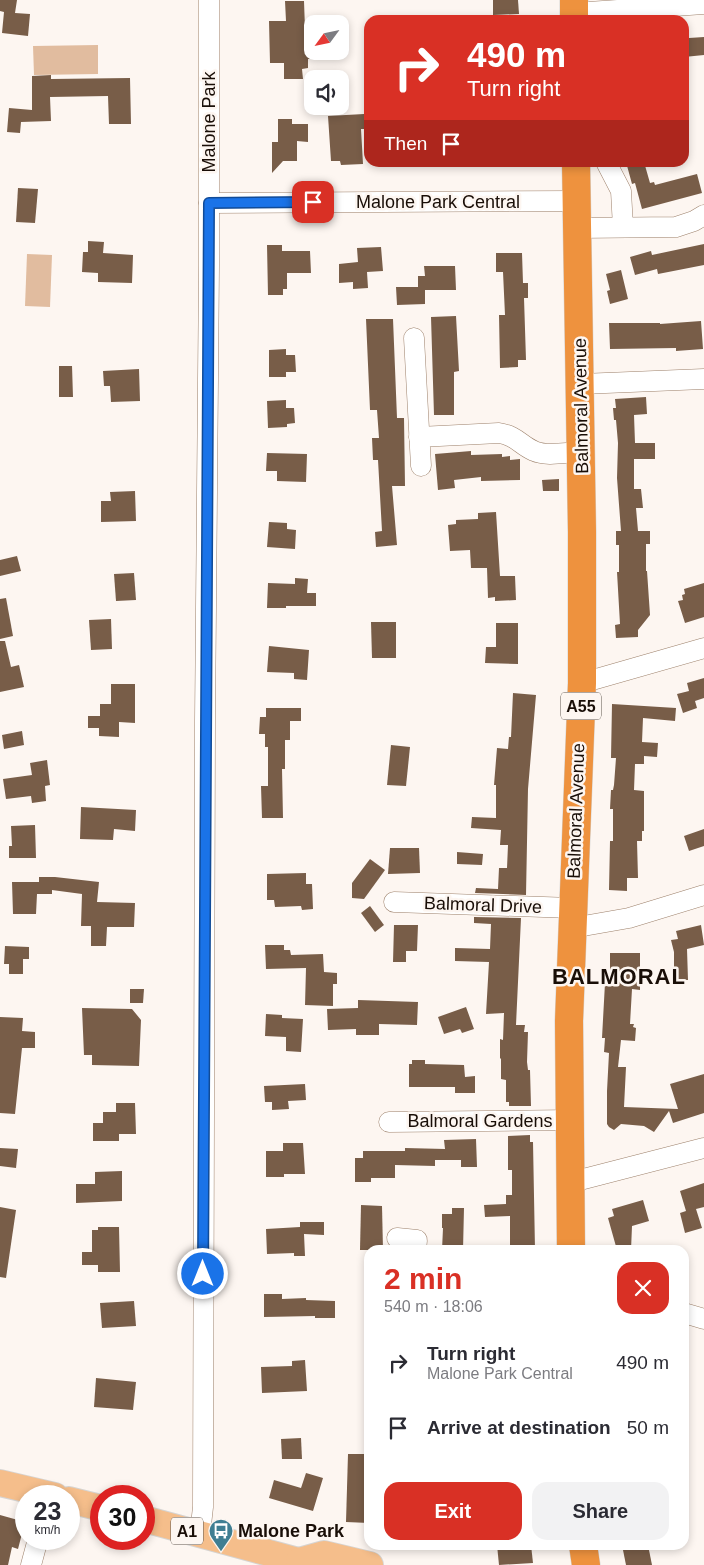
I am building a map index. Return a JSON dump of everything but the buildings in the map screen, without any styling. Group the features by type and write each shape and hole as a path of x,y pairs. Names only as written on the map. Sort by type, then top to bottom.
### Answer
{"highway":[{"name":"Balmoral Avenue","path":"571,1245 572,1182 569,1021 582,683 581,384 576,167"},
{"path":"584,1550 586,1565"}],"main road":[{"path":"0,1483 15,1487"},
{"name":"A1","path":"155,1522 306,1563 324,1554 370,1565"}],"street":[{"name":"Malone Park","path":"200,1534 203,1507 209,0"},
{"path":"574,11 704,4"},
{"path":"609,167 621,191 623,227"},
{"name":"Malone Park Central","path":"209,203 577,201"},
{"path":"578,228 676,227 704,216"},
{"path":"414,338 420,466"},
{"path":"581,384 704,379"},
{"path":"419,437 499,432 510,435 534,451 545,454 581,452"},
{"path":"582,683 704,648"},
{"name":"Balmoral Drive","path":"394,902 572,918 629,918 704,895"},
{"name":"Balmoral Gardens","path":"389,1122 571,1120"},
{"path":"572,1182 704,1148"},
{"path":"397,1238 417,1240 416,1245"},
{"path":"689,1314 704,1318"},
{"path":"31,1565 35,1550"}],"shaded area":[{"path":"98,45 98,74 34,75 33,46"},
{"path":"27,254 52,255 50,307 25,306"}],"place":[{"name":"Malone Park","path":"221,1552"}],"district":[{"name":"BALMORAL","path":"619,976"}],"route":[{"path":"203,1274 209,203 313,202"}]}
